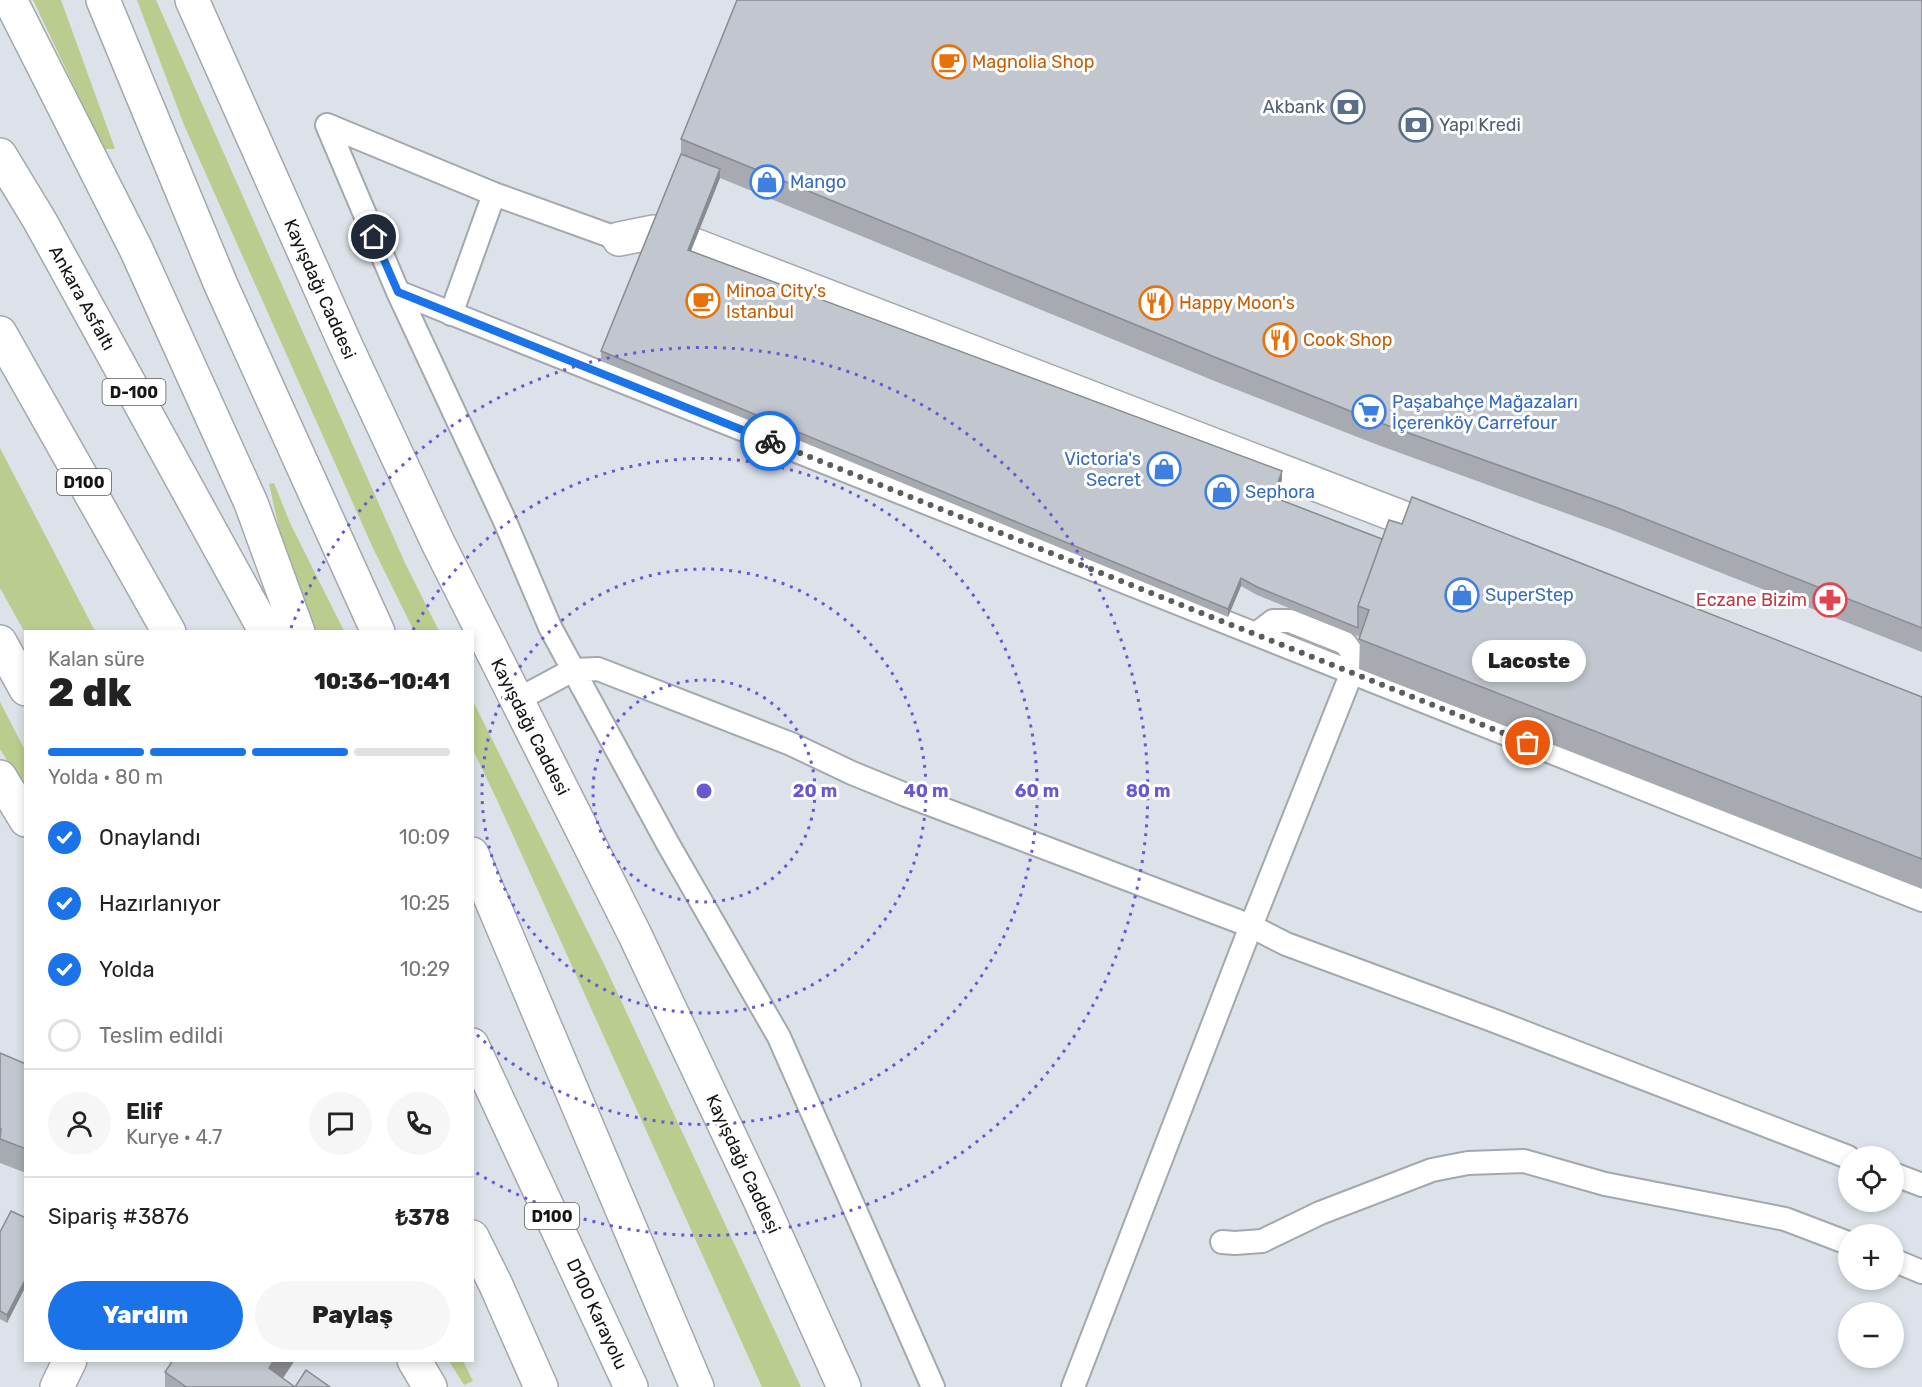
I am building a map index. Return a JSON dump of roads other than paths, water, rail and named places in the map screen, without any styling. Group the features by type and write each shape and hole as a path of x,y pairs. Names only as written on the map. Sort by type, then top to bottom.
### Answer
{"main road":[{"path":"10,0 141,260 251,503 297,630"},
{"path":"103,0 221,285 377,630"},
{"name":"Kayışdağı Caddesi","path":"192,0 350,357 438,543 686,1041 844,1387"},
{"name":"Ankara Asfaltı","path":"0,155 45,231 265,630"},
{"path":"619,239 654,232 694,245 1471,544"},
{"name":"D100","path":"0,333 168,630"},
{"path":"0,642 24,685"},
{"path":"0,777 24,817"},
{"path":"474,859 697,1387"},
{"name":"D100 Karayolu","path":"474,1049 631,1387"},
{"path":"474,1241 541,1387"},
{"path":"57,1387 69,1362"},
{"path":"415,1362 430,1387"}],"lane":[{"path":"619,239 494,194 327,125 398,292 504,519 550,627 668,844 779,1037 933,1387"},
{"path":"451,314 494,194"},
{"path":"398,292 1922,900"},
{"path":"517,700 573,670 598,669 790,744 906,795 1251,926 1286,944 1492,1020 1838,1153"},
{"path":"1073,1387 1352,672"},
{"path":"1222,1242 1234,1244 1262,1241 1320,1213 1432,1170 1468,1163 1524,1161 1605,1184 1785,1219 1838,1239"},
{"path":"1904,1178 1922,1185"},
{"path":"1904,1265 1922,1272"},
{"path":"1057,1387 1090,1346"}],"place":[{"name":"Magnolia Shop","path":"949,62"},
{"name":"Akbank","path":"1348,107"},
{"name":"Yapı Kredi","path":"1416,125"},
{"name":"Mango","path":"767,182"},
{"name":"Minoa City's Istanbul","path":"703,301"},
{"name":"Happy Moon's","path":"1156,303"},
{"name":"Cook Shop","path":"1280,340"},
{"name":"Paşabahçe Mağazaları İçerenköy Carrefour","path":"1369,412"},
{"name":"Victoria's Secret","path":"1164,469"},
{"name":"Sephora","path":"1222,492"},
{"name":"SuperStep","path":"1462,595"},
{"name":"Eczane Bizim","path":"1830,600"},
{"name":"Lacoste","path":"1528,743"}]}
